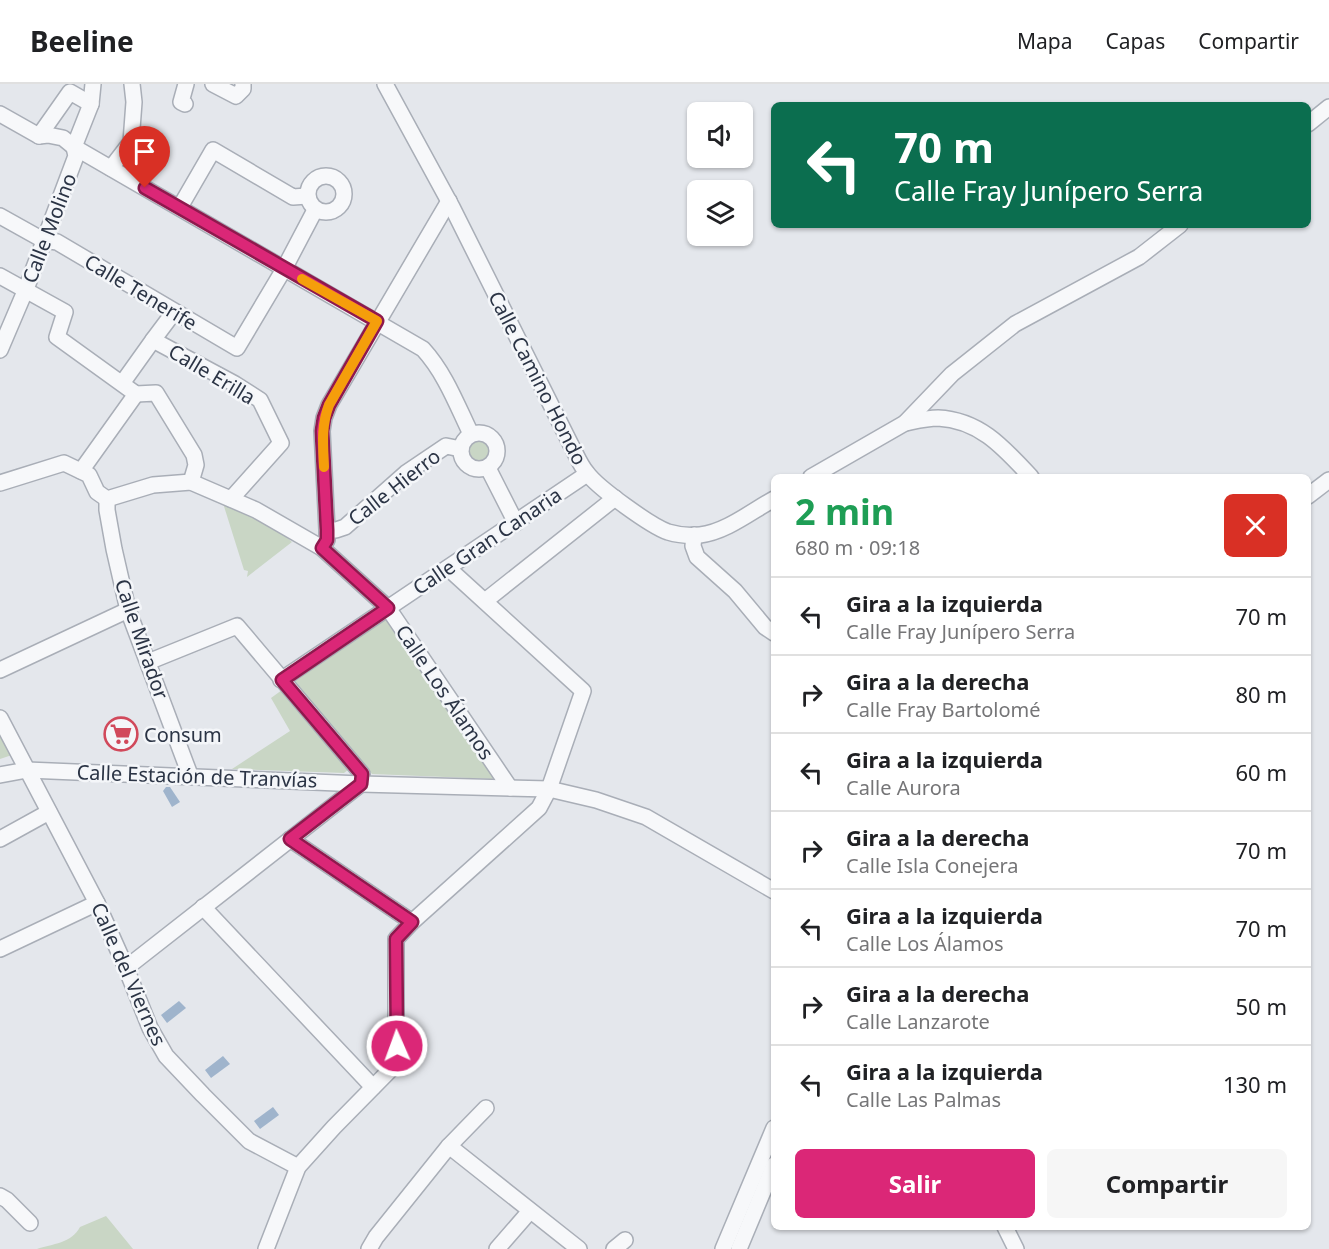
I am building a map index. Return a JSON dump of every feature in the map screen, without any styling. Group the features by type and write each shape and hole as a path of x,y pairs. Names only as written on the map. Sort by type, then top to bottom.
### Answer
{"street":[{"name":"Calle Molino","path":"2,340 26,289 76,156 74,147 91,104 93,84"},
{"path":"111,168 131,141 134,102 132,84"},
{"path":"185,104 181,102 186,84"},
{"path":"213,84 239,90"},
{"name":"Calle Camino Hondo","path":"385,84 449,201 587,474 615,498 667,531 680,535 694,535"},
{"path":"39,136 70,92 91,104"},
{"path":"1311,122 1329,107"},
{"path":"0,114 39,136 63,138 74,147 423,349 434,361 471,434"},
{"path":"180,207 213,150 293,197 307,196"},
{"path":"320,177 332,177 342,185 344,197 338,208 327,213 315,210 307,196 310,184 320,177"},
{"path":"322,548 327,540 322,431 324,418 329,405 377,321 449,201"},
{"path":"284,269 315,210"},
{"name":"Calle Tenerife","path":"0,216 43,240 57,242 237,348 284,269"},
{"path":"816,474 905,423 952,374 1015,324 1139,257 1176,228"},
{"path":"0,276 65,312 57,337 123,382 136,394 156,393 194,455 196,465 191,482"},
{"name":"Calle Erilla","path":"123,382 174,312"},
{"name":"Calle Erilla","path":"153,340 260,400 281,443 231,499"},
{"path":"81,471 136,394"},
{"path":"905,423 936,418 959,421 978,428 1005,449 1028,474"},
{"path":"471,434 489,436 497,446 496,458 488,468 477,469 467,465 461,455 466,438 471,434"},
{"name":"Calle Hierro","path":"327,530 345,527 406,473 446,446 461,449"},
{"path":"0,483 64,463 88,475 97,492 107,499"},
{"path":"488,468 516,523"},
{"name":"Calle Gran Canaria","path":"282,680 587,474"},
{"path":"1311,494 1329,480"},
{"name":"Calle Los Álamos","path":"107,499 153,485 191,482 256,510 322,548 388,608 510,788"},
{"path":"485,601 615,498"},
{"name":"Calle Mirador","path":"107,499 112,539 128,610 190,775"},
{"path":"771,501 728,525 714,531 694,535 693,546 697,557 735,591 771,631"},
{"path":"266,1249 298,1167 399,1061 396,1031 396,939 539,808 549,789 583,691 448,568"},
{"path":"0,670 128,610"},
{"path":"126,968 361,784 362,774 237,626 148,662"},
{"path":"0,718 27,770"},
{"name":"Calle Estación de Tranvías","path":"0,776 27,770 190,775 361,784 549,789 596,800 646,817 771,889"},
{"name":"Calle del Viernes","path":"27,770 97,903 150,1028 166,1056 249,1141 298,1167"},
{"path":"0,839 49,812"},
{"path":"290,839 412,922"},
{"path":"0,949 97,903"},
{"path":"203,907 373,1086"},
{"path":"369,1249 376,1237 449,1146 486,1108"},
{"path":"723,1249 771,1135"},
{"path":"449,1146 579,1249"},
{"path":"739,1249 771,1173"},
{"path":"0,1196 30,1223"},
{"path":"497,1249 530,1211"},
{"path":"1006,1230 1016,1249"}],"green space":[{"path":"479,440 489,447 490,451 483,461 479,462 469,455 468,451 475,441"},
{"path":"222,500 273,525 292,542 247,577 248,571 244,570"},
{"path":"385,618 494,779 372,774 295,681"},
{"path":"282,690 349,769 344,773 232,769 290,731 271,698"},
{"path":"0,732 12,755 0,759"},
{"path":"106,1216 133,1249 37,1249 67,1240 80,1227"}],"water":[{"path":"166,787 170,787 180,802 172,807 163,791"},
{"path":"179,1001 186,1008 167,1023 161,1015"},
{"path":"223,1056 230,1064 211,1078 205,1070"},
{"path":"273,1107 279,1115 260,1129 254,1121"}],"slow traffic":[{"path":"302,279 377,321 329,405 324,418 322,431 324,467"}],"place":[{"name":"Consum","path":"121,734"}],"route":[{"path":"145,188 377,321 329,405 324,418 322,431 327,540 322,548 388,608 282,680 362,774 361,784 290,839 412,922 396,939 397,1046"}]}
